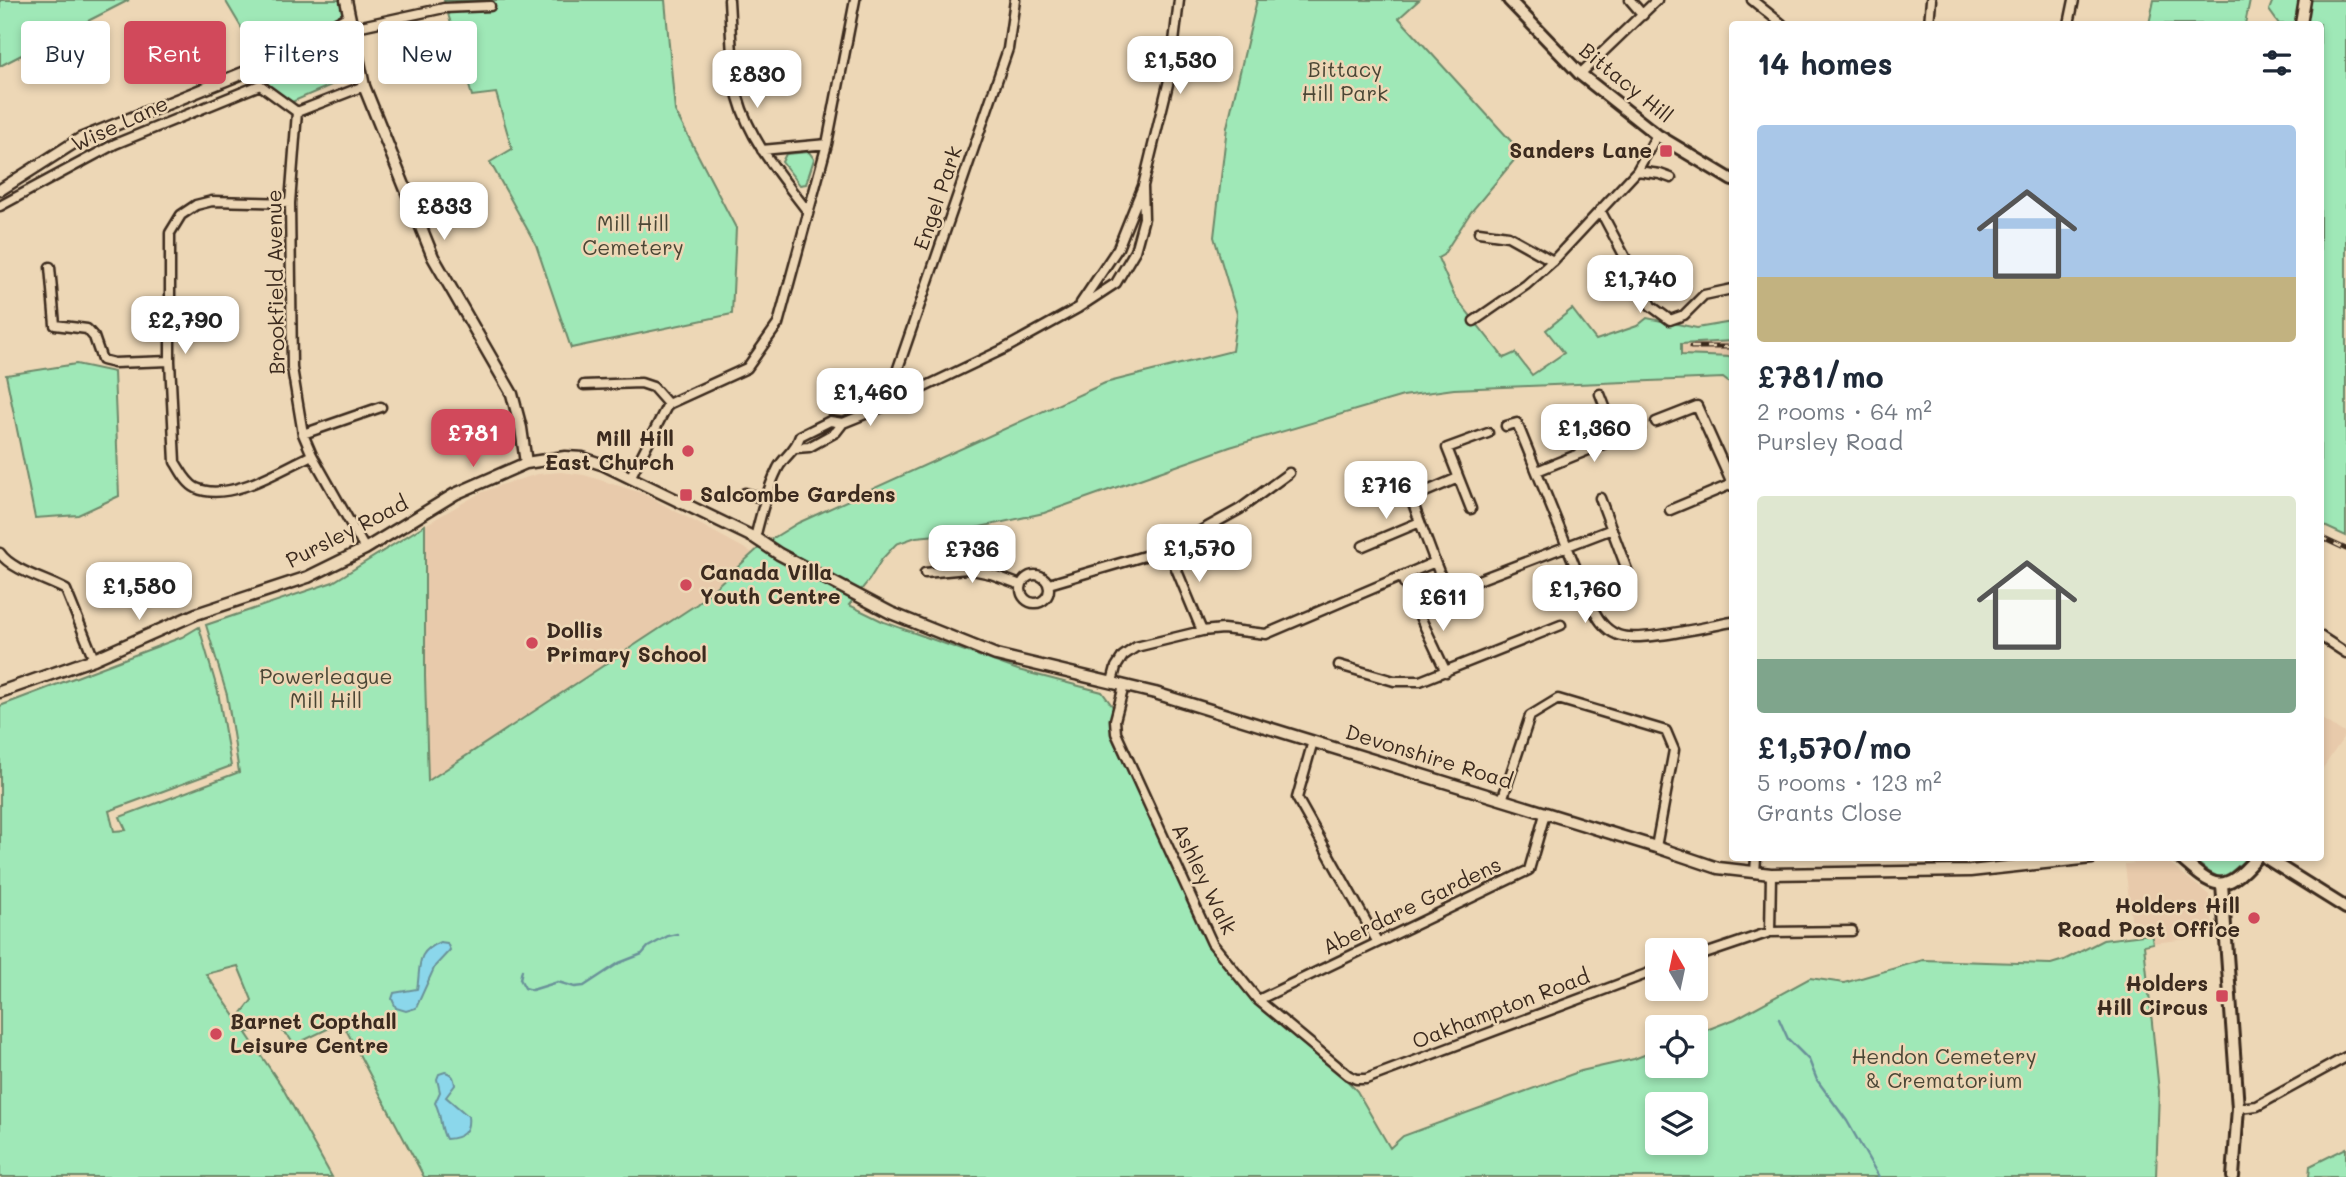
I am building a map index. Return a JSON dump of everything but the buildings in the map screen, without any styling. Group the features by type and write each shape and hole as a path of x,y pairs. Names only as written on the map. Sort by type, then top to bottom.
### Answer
{"main road":[{"name":"Bittacy Hill","path":"1508,0 1580,74 1657,135 1729,178"},
{"path":"2183,861 2205,880 2222,884 2231,882 2253,861"},
{"path":"2271,861 2346,908"},
{"path":"2222,884 2238,1108 2233,1177"}],"street":[{"path":"346,0 351,21"},
{"path":"729,0 737,94 745,118 762,150 808,212"},
{"path":"629,478 668,404 747,368 778,324 827,144 855,0"},
{"name":"Engel Park","path":"885,406 1009,49 1015,0"},
{"path":"1078,308 1118,248 1143,186 1170,76 1179,0"},
{"path":"1630,0 1643,15"},
{"path":"1580,74 1657,0"},
{"path":"1752,0 1778,21"},
{"path":"1929,21 1931,0"},
{"path":"2070,21 2074,0"},
{"path":"2302,21 2305,0"},
{"path":"358,21 444,8 490,6"},
{"name":"Wise Lane","path":"0,190 80,139 240,74"},
{"path":"260,85 297,112 364,86 433,257 512,394 522,428 526,463"},
{"name":"Wise Lane","path":"0,206 115,144 260,85"},
{"name":"Brookfield Avenue","path":"297,112 290,202 292,368 303,434 365,549"},
{"path":"1474,321 1526,285 1553,261 1637,171 1657,135"},
{"path":"762,150 827,144"},
{"path":"1637,171 1671,178"},
{"path":"796,448 809,447 836,432 844,423 1004,349 1078,308 1115,283 1135,251 1144,218 1143,186"},
{"path":"290,202 212,201 196,205 181,215 170,233 170,361 176,462 183,477 195,487 215,492 235,490 312,455"},
{"path":"1600,211 1651,306 1670,320 1684,315 1704,295 1729,290"},
{"path":"1479,232 1508,236 1553,261"},
{"path":"50,267 55,325 87,329 94,338 102,360 114,363 170,361"},
{"path":"584,385 641,383 653,387 668,404"},
{"path":"1600,394 1618,438"},
{"path":"1656,422 1697,406 1729,477"},
{"path":"303,434 381,407"},
{"path":"755,538 765,499 779,464 796,448 800,436 805,431 830,421 844,423"},
{"path":"1506,426 1517,423 1597,617 1606,628 1620,636 1637,638 1729,623"},
{"path":"1537,471 1640,429"},
{"path":"1471,509 1447,448 1488,433"},
{"name":"Pursley Road","path":"0,692 94,659 196,614 308,577 365,549 455,494 526,463 565,457 583,458 755,538 779,554"},
{"path":"1049,584 1168,549 1240,509 1289,473"},
{"path":"1447,592 1411,498 1458,478"},
{"path":"1670,510 1729,485"},
{"path":"745,493 765,499"},
{"path":"1600,498 1629,575"},
{"path":"1363,546 1420,522"},
{"path":"1415,606 1612,529"},
{"path":"1168,549 1202,631"},
{"path":"0,553 14,565 66,590 94,659"},
{"name":"Devonshire Road","path":"779,554 891,613 996,655 1112,682 1313,741 1718,868 1771,874 1970,871 2064,861"},
{"path":"1112,682 1116,667 1128,651 1202,631 1223,629 1266,634 1435,562"},
{"path":"925,573 967,569 1021,585"},
{"path":"1035,575 1045,578 1049,584 1047,597 1036,603 1024,597 1021,585 1027,577 1035,575"},
{"path":"1401,576 1446,672"},
{"path":"1339,665 1394,681 1420,681 1561,625"},
{"path":"2324,639 2346,653"},
{"name":"Ashley Walk","path":"1124,686 1115,720 1116,733 1213,943 1258,1000 1356,1079"},
{"path":"1502,800 1530,716 1558,699 1654,727 1666,731 1674,750 1656,847"},
{"path":"1313,741 1297,798 1377,941"},
{"name":"Aberdare Gardens","path":"1258,1000 1529,870 1545,814"},
{"path":"1755,873 1756,861"},
{"path":"1770,932 1771,874"},
{"path":"1708,953 1770,932 1852,932"},
{"name":"Oakhampton Road","path":"1356,1079 1366,1079 1645,974"},
{"path":"2238,1108 2257,1106 2346,1057"}],"shaded area":[{"path":"1729,341 1729,357 1681,355 1681,343"},
{"name":"Dollis Primary School","path":"561,472 584,475 642,493 753,553 687,611 427,782 425,525 480,493 538,474"},
{"path":"2324,720 2346,734 2324,767"},
{"path":"2167,861 2209,895 2214,936 2153,943 2151,934 2133,936 2125,864"}],"green space":[{"path":"0,0 129,0 88,21 21,21 21,55 0,66"},
{"path":"225,0 346,0 349,17 342,21 240,21 240,25"},
{"name":"Mill Hill Cemetery","path":"444,0 665,0 675,111 736,228 732,314 571,348 536,245 490,162 512,149 496,93 472,96 468,84 477,84 477,21 450,21"},
{"path":"1257,0 1419,0 1399,18 1521,152 1471,212 1443,255 1438,258 1454,295 1504,358 1515,353 1532,375 1564,353 1546,330 1572,309 1596,340 1637,326 1647,318 1697,328 1729,323 1729,341 1681,344 1681,355 1729,357 1729,383 1723,378 1454,389 1403,396 1230,447 1044,513 948,534 916,537 896,544 849,605 884,622 1018,670 1102,692 1113,707 1111,736 1212,943 1255,1004 1332,1065 1357,1091 1390,1148 1403,1136 1581,1071 1645,1055 1645,1078 1708,1078 1708,1029 1735,1019 1810,978 1844,983 1923,960 2051,964 2103,940 2151,934 2153,943 2144,945 2159,1091 2156,1177 424,1177 342,1022 294,1045 289,1037 274,1025 246,1033 281,1085 332,1177 0,1177 0,706 182,637 199,627 218,692 231,766 109,811 114,831 126,830 120,817 239,772 227,695 206,625 333,582 425,525 428,781 697,604 762,545 798,523 1105,383 1232,351 1237,314 1214,237 1227,127","holes":["238,966 252,1000 242,1013 241,1025 206,974"]},
{"path":"2154,0 2250,0 2246,21 2150,21"},
{"path":"2273,0 2346,0 2346,536 2324,526 2324,21 2277,21 2269,10"},
{"path":"268,84 334,84 292,102"},
{"path":"809,152 814,159 806,184 800,185 782,162 786,154"},
{"path":"76,364 114,372 119,496 78,515 35,518 6,375"},
{"path":"2196,861 2244,861 2225,875 2214,875"},
{"path":"2346,1148 2346,1177 2309,1177 2310,1166"}],"water":[{"path":"440,942 447,943 450,950 435,966 416,1008 406,1011 396,1008 392,999 394,993 417,989 423,955 426,950"},
{"path":"445,1072 453,1077 455,1085 446,1097 468,1116 468,1126 464,1133 446,1139 435,1103 440,1092 437,1079 439,1074"}],"waterway":[{"path":"522,970 520,979 525,988 532,990 558,982 575,987 584,986 619,963 642,954 648,947 677,934"},
{"path":"1779,1019 1788,1039 1809,1060 1817,1080 1847,1121 1879,1177"}],"railway":[{"path":"1691,347 1729,347"},
{"path":"2324,539 2346,549"}],"place":[{"name":"Sanders Lane","path":"1666,151"},
{"name":"Mill Hill East Church","path":"688,451"},
{"name":"Salcombe Gardens","path":"686,495"},
{"name":"Canada Villa Youth Centre","path":"686,585"},
{"name":"Dollis Primary School","path":"532,643"},
{"name":"Holders Hill Road Post Office","path":"2254,918"},
{"name":"Holders Hill Circus","path":"2222,996"},
{"name":"Barnet Copthall Leisure Centre","path":"216,1034"}],"park label":[{"name":"Bittacy Hill Park","path":"1345,82"},
{"name":"Powerleague Mill Hill","path":"326,689"},
{"name":"Hendon Cemetery & Crematorium","path":"1944,1069"}]}
